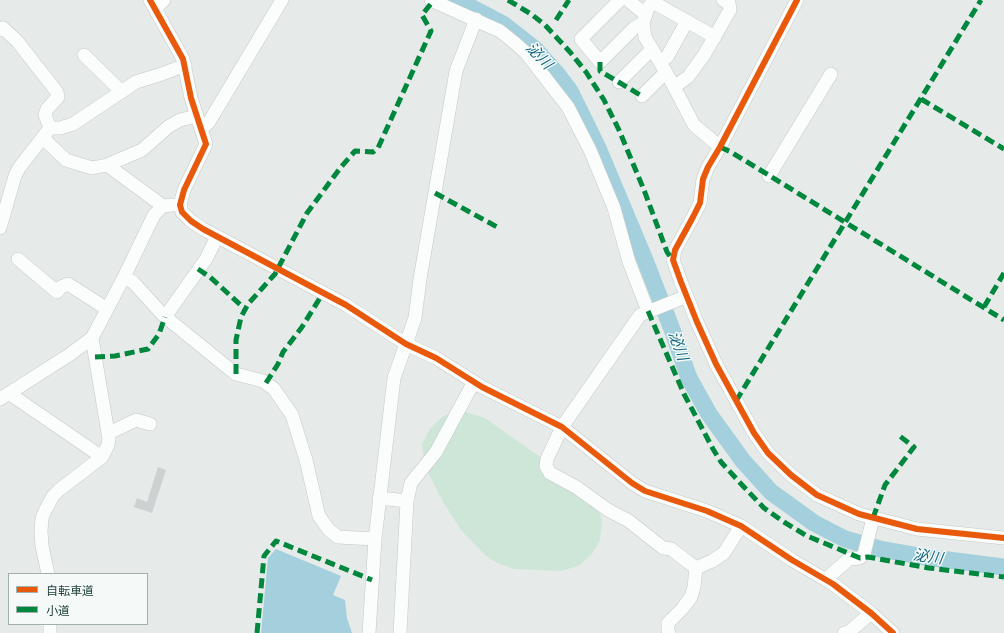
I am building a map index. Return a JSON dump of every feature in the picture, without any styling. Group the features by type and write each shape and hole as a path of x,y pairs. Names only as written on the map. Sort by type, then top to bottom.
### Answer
{"street":[{"path":"202,129 208,122 282,0"},
{"path":"431,0 500,31 526,53 568,107 590,150 614,208 629,262 651,310"},
{"path":"620,0 581,40 600,62 644,19"},
{"path":"628,0 644,19"},
{"path":"674,87 688,77 715,37 730,10 729,3 723,0"},
{"path":"797,0 708,167 703,179 700,203 694,217 675,250 673,260 684,297 716,364 754,433 768,453 791,476 817,495 859,514 872,523 1004,538"},
{"path":"715,37 654,1 648,8 644,19 645,37 694,125 720,147"},
{"path":"156,3 183,59 191,98 206,144 184,190 180,205 182,212 191,221 217,237 346,305 406,344 436,358 475,383 562,428 645,492 707,511 741,526 792,560 826,580 871,613 893,633"},
{"path":"369,633 379,498 394,378 415,318 456,71 476,19"},
{"path":"642,96 663,67 687,21"},
{"path":"0,30 3,28 17,41 57,92 58,97 47,109 45,115 48,143 66,160 92,168 107,165 142,150 168,127 180,120 197,116"},
{"path":"620,82 652,49"},
{"path":"84,55 122,92"},
{"path":"0,228 19,168 47,132 73,124 136,82 184,65"},
{"path":"768,176 831,74"},
{"path":"107,165 163,206 180,205"},
{"path":"102,457 5,396 92,338 154,215 163,206"},
{"path":"165,317 206,259 217,237"},
{"path":"18,259 56,292 61,287 68,284 107,309"},
{"path":"124,277 133,282 165,317 236,374 263,381 274,389 292,415 306,460 319,516 329,530 338,537 375,539"},
{"path":"684,297 640,315 562,428 546,466 550,473 576,487 608,510 629,521 663,548 671,549 696,568"},
{"path":"48,573 42,546 41,531 42,518 45,511 59,490 102,457 108,445 109,433 92,338"},
{"path":"400,633 407,501 411,483 436,452 475,383"},
{"path":"109,433 136,420 150,424"},
{"path":"379,498 407,501"},
{"path":"826,580 849,559 860,558 864,554 872,523"},
{"path":"696,568 712,561 724,553 741,526"},
{"path":"669,633 668,623 682,609 691,596 694,587 696,568"},
{"path":"844,633 849,632 871,613"}],"green space":[{"path":"460,410 485,418 578,484 598,505 602,521 600,540 592,554 580,565 562,571 514,569 497,563 486,556 461,530 443,502 425,467 422,444 430,429 441,418"}],"water":[{"path":"276,549 341,576 333,595 345,600 347,618 352,633 261,633 268,558"}],"building":[{"path":"158,467 166,470 152,513 134,507 137,498 147,502"}],"waterway":[{"name":"泌川","path":"457,0 503,24 536,50 570,91 598,148 645,260 689,378 709,414 743,461 771,492 814,523 845,539 880,549 925,557 1004,567"}],"marked path":[{"path":"508,0 531,14 545,25 586,72 604,100 619,130 644,190 667,252 673,260"},
{"path":"556,20 569,0"},
{"path":"736,401 981,0"},
{"path":"236,374 236,340 241,317 248,304 275,274 307,213 341,167 355,151 373,152 378,148 431,31 422,15 433,1"},
{"path":"600,62 600,71 642,96"},
{"path":"921,99 1004,149"},
{"path":"720,147 731,152 1004,320"},
{"path":"435,193 499,228"},
{"path":"198,269 210,277 245,309"},
{"path":"984,307 1004,273"},
{"path":"266,383 278,364 283,352 302,327 323,293"},
{"path":"648,311 684,394 713,449 721,462 764,508 807,536 860,558 868,557 929,568 1004,577"},
{"path":"95,357 115,356 148,349 159,334 165,317"},
{"path":"873,518 885,485 914,447 897,434"},
{"path":"257,633 264,556 276,541 372,580"}],"cycle path":[{"path":"150,0 183,59 191,98 206,144 184,190 180,205 182,212 191,221 203,229 346,305 406,344 436,358 482,387 562,427 632,483 645,491 707,511 741,526 792,560 833,584 871,613 893,633"},
{"path":"797,0 703,179 700,203 675,250 673,260 681,282 716,364 754,433 768,453 791,475 817,495 859,514 917,529 1004,538"}]}
